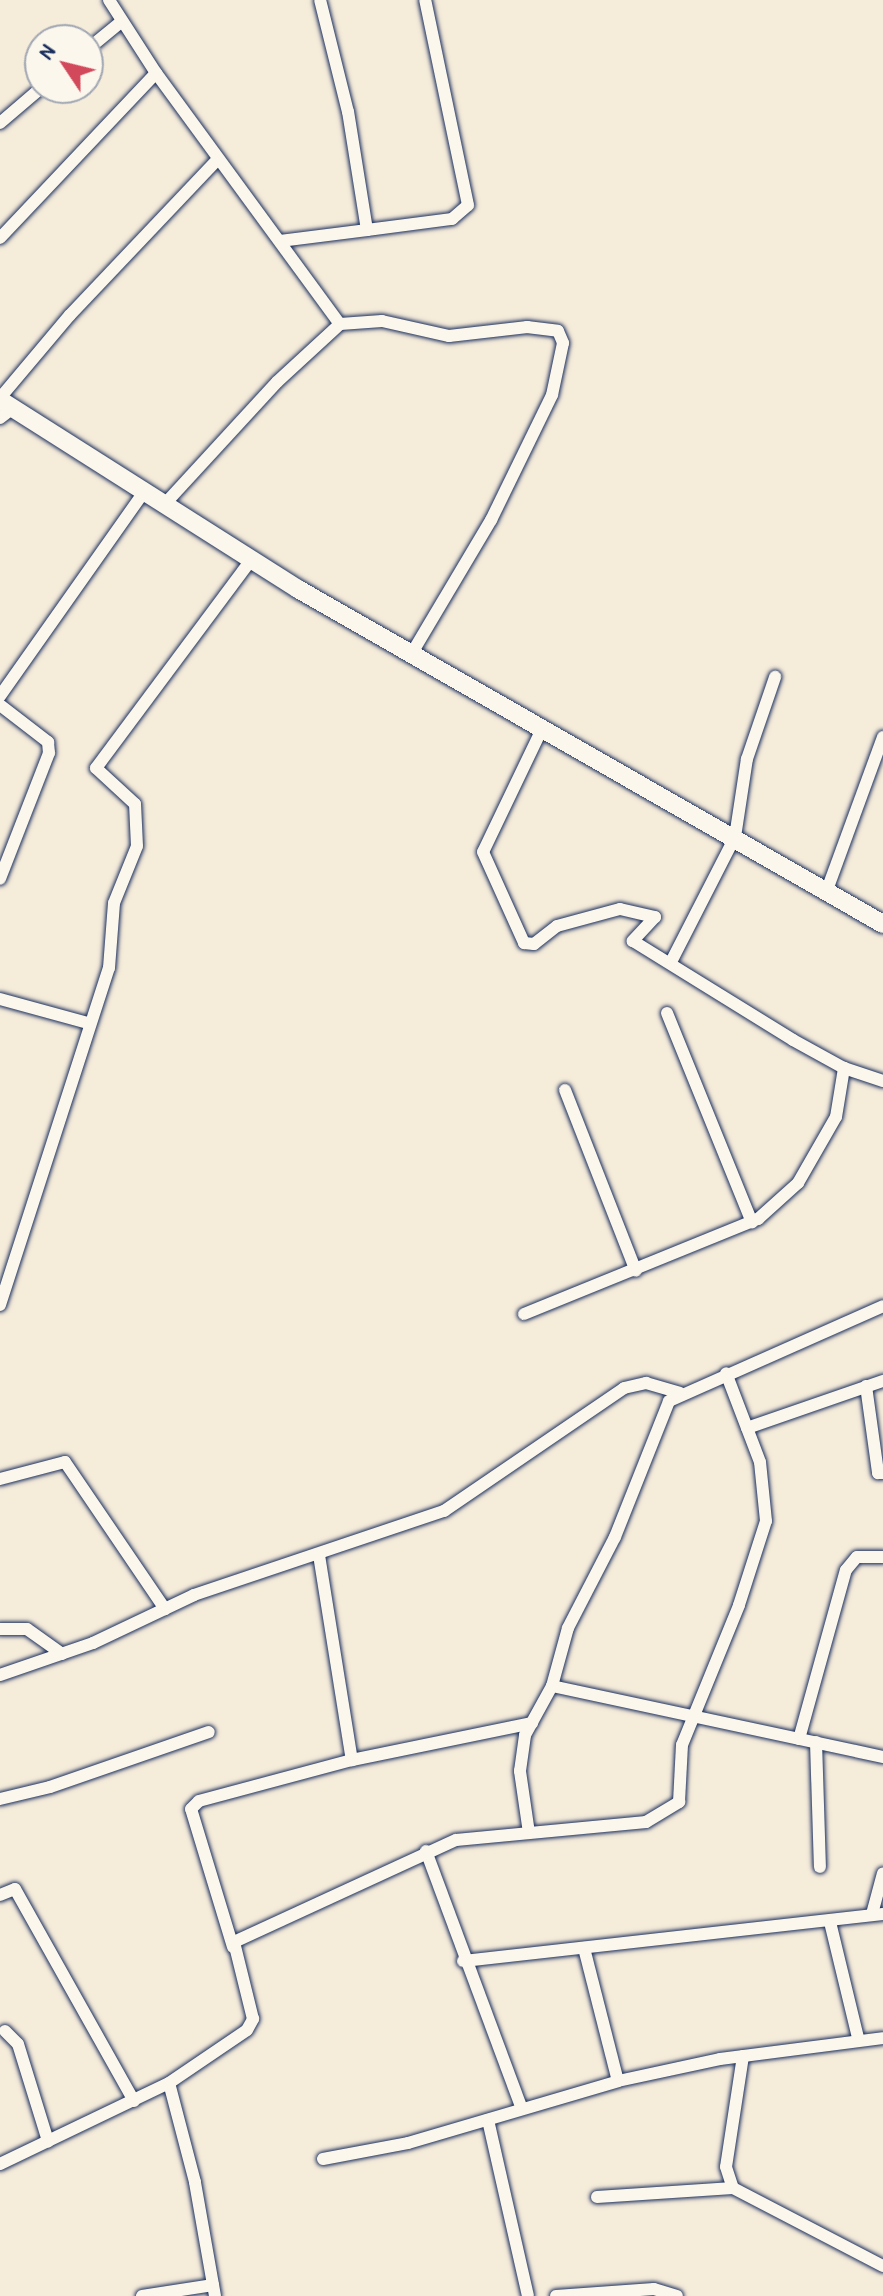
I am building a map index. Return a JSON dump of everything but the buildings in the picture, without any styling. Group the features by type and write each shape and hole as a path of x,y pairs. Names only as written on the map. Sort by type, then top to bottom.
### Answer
{"street":[{"path":"320,0 348,112 367,230"},
{"path":"280,241 452,219 468,205 425,0"},
{"path":"111,1 156,73 340,324"},
{"path":"104,36 122,21"},
{"path":"0,238 156,73"},
{"path":"0,123 24,103"},
{"path":"218,159 90,293 3,406 163,506 541,731 735,837 883,924"},
{"path":"163,506 277,382 340,324 382,321 449,336 543,326 558,331 563,343 552,395 497,508 412,653"},
{"path":"0,696 143,493"},
{"path":"0,1305 88,1023 109,968 119,885 137,846 135,804 96,768 252,559"},
{"path":"671,962 735,837 747,759 775,677"},
{"path":"0,705 48,742 49,753 0,879"},
{"path":"541,731 483,852 524,943 534,944 557,926 620,909 655,917 633,941 844,1068 883,1081"},
{"path":"827,890 883,737"},
{"path":"0,999 88,1023"},
{"path":"667,1013 752,1222"},
{"path":"524,1314 752,1222 798,1183 836,1117 844,1068"},
{"path":"565,1090 636,1271"},
{"path":"529,1833 521,1751 552,1686 568,1628 615,1537 662,1412 680,1393 883,1306"},
{"path":"233,1947 238,1938 456,1840 646,1822 679,1802 682,1745 739,1605 766,1521 760,1462 726,1373"},
{"path":"747,1428 883,1381"},
{"path":"0,1675 62,1654 165,1609 444,1511 624,1388 646,1383 680,1393"},
{"path":"866,1386 878,1473 883,1473"},
{"path":"0,1479 65,1462 165,1609"},
{"path":"319,1555 352,1760"},
{"path":"799,1739 846,1570 857,1557 883,1557"},
{"path":"0,1629 27,1629 62,1654"},
{"path":"552,1686 883,1757"},
{"path":"0,2164 169,2083 247,2030 253,2019 191,1809 199,1801 352,1760 532,1723"},
{"path":"0,1799 50,1787 209,1732"},
{"path":"816,1742 820,1867"},
{"path":"426,1851 463,1961 522,2109"},
{"path":"463,1961 830,1922 878,1914 883,1873"},
{"path":"0,1895 15,1889 134,2101"},
{"path":"830,1922 858,2038"},
{"path":"584,1948 618,2081"},
{"path":"5,2031 18,2044 48,2141"},
{"path":"323,2159 408,2143 618,2081 743,2056 858,2038 883,2038"},
{"path":"733,2188 726,2167 743,2056"},
{"path":"142,2296 214,2290 169,2083"},
{"path":"488,2120 528,2296"},
{"path":"597,2197 733,2188 883,2266"},
{"path":"564,2295 654,2289 677,2296"}]}
